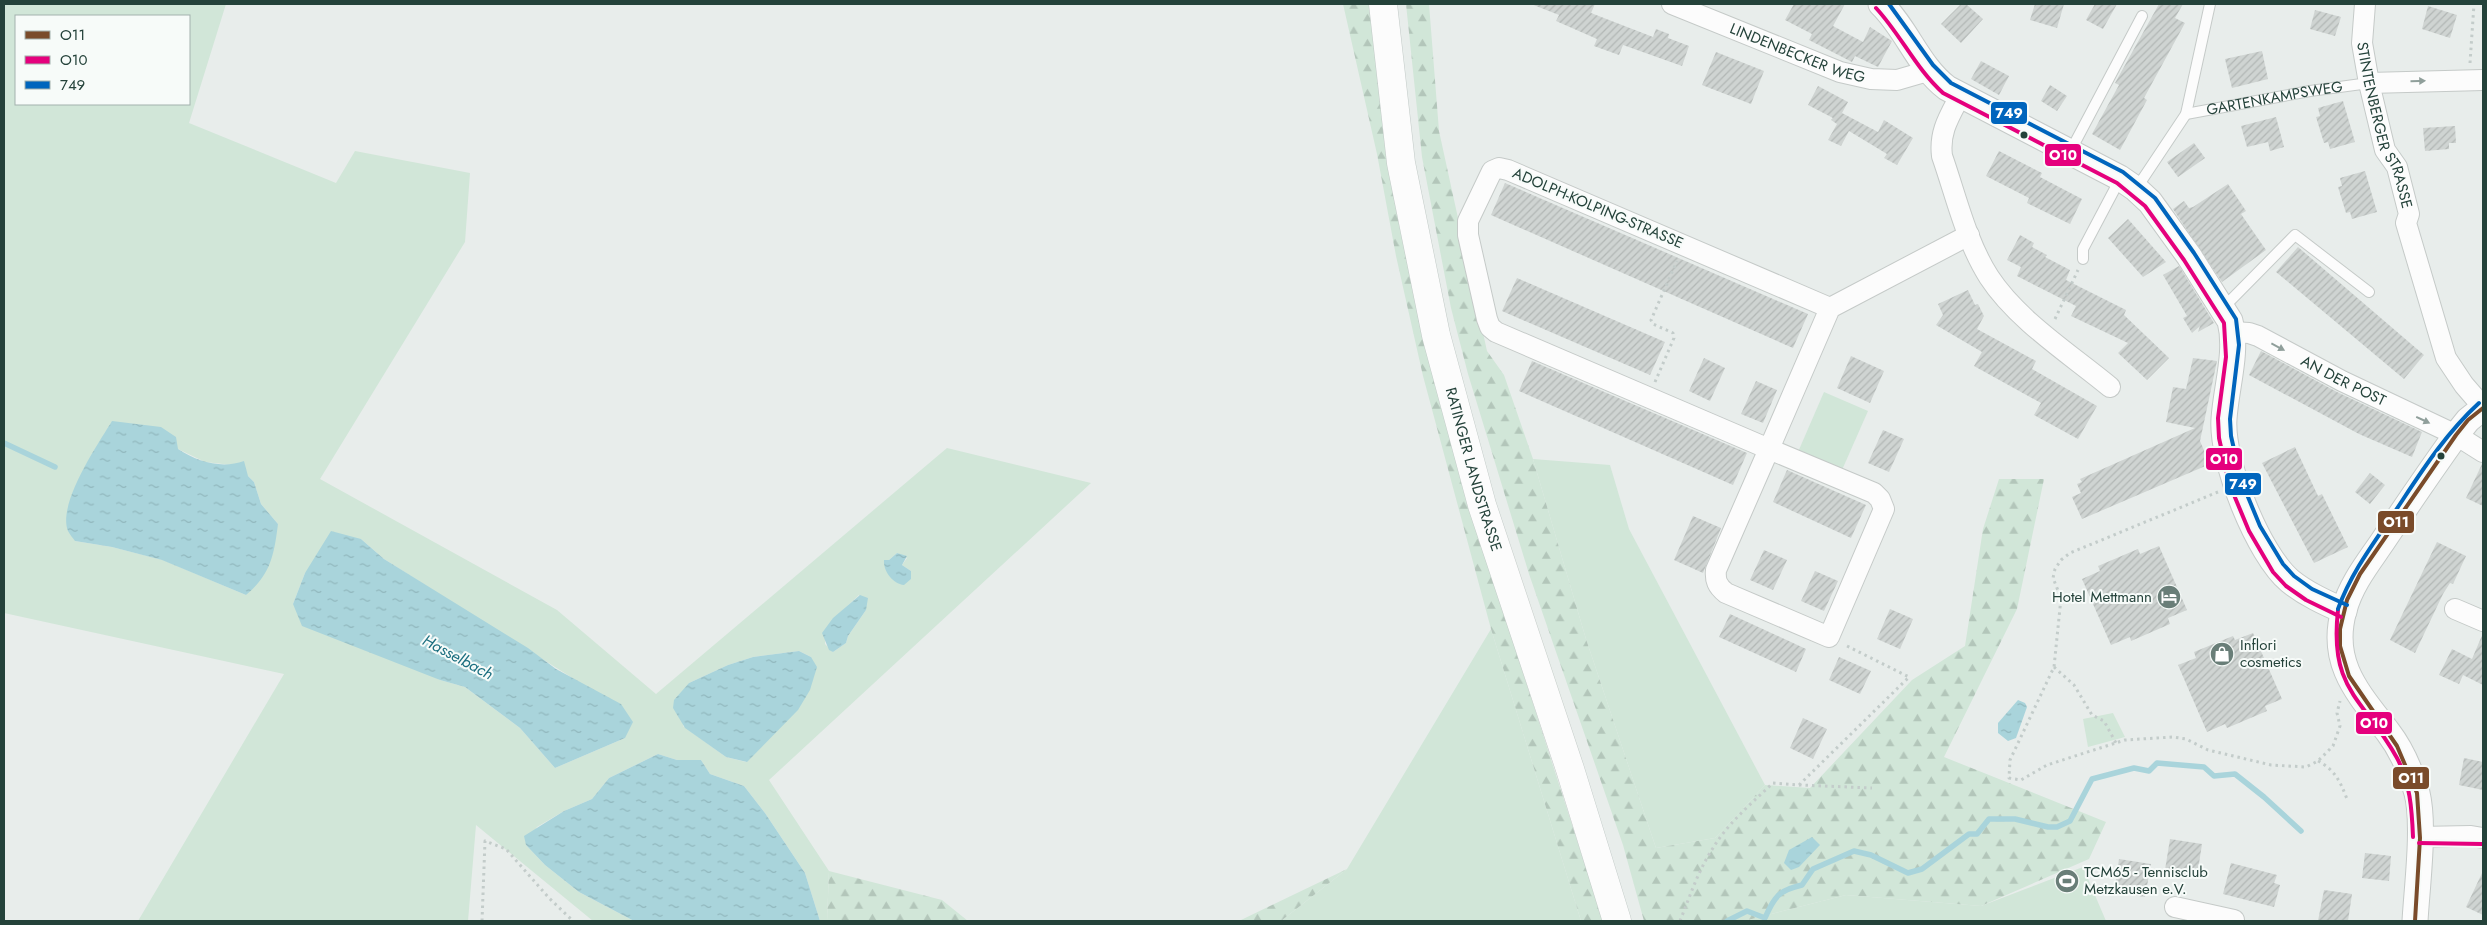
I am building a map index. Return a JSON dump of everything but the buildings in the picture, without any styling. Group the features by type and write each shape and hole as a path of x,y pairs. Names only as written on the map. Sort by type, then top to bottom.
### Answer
{"main road":[{"name":"RATINGER LANDSTRASSE","path":"1383,4 1401,163 1438,344 1482,505 1570,769 1616,919"}],"street":[{"name":"LINDENBECKER WEG","path":"1672,4 1840,72 1871,79 1897,80 1928,71"},
{"path":"1881,4 1900,25 1928,71 1935,79 1960,96 2128,183 2150,202 2189,256 2230,321 2233,332 2224,419 2224,447 2237,484 2272,562 2290,581 2304,591 2344,611"},
{"name":"STINTENBERGER STRASSE","path":"2365,4 2362,43 2369,83 2385,150 2397,166 2409,214 2406,223 2446,358 2464,386 2483,408"},
{"name":"GARTENKAMPSWEG","path":"2369,83 2476,79"},
{"path":"1960,96 1942,129 1940,143 1942,156 1979,259 2000,292 2015,309 2110,386"},
{"name":"ADOLPH-KOLPING-STRASSE","path":"1829,638 1882,517 1882,504 1874,493 1496,332 1490,327 1468,235 1468,221 1492,171 1499,168 1508,170 1685,244 1830,308"},
{"path":"1829,638 1726,593 1719,588 1715,578 1716,570 1830,308 1969,235"},
{"name":"AN DER POST","path":"2233,332 2249,333 2258,336 2342,380 2456,435 2483,452"},
{"path":"2415,921 2419,837 2417,793 2404,758 2355,689 2346,672 2341,654 2341,628 2344,611 2356,581 2456,435 2468,420 2483,408"},
{"path":"2456,609 2483,621"},
{"path":"2419,837 2471,836 2483,838"},
{"path":"2175,907 2236,921"}],"lane":[{"path":"2083,259 2083,249 2128,183 2186,114 2210,4"},
{"path":"2070,152 2142,16"},
{"name":"GARTENKAMPSWEG","path":"2186,114 2310,91 2369,83"},
{"path":"2222,309 2295,235 2369,292"}],"path":[{"path":"2474,4 2476,79"},
{"path":"1649,396 1674,338 1673,333 1654,324 1651,320 1685,244"},
{"path":"2047,335 2083,259"},
{"path":"2237,484 2070,553 2061,560 2055,569 2053,578 2061,598 2054,667 2010,760 2009,778 2021,780 2047,765 2125,740 2173,737 2186,739 2208,750 2271,765 2306,767 2318,761 2333,746 2340,726 2337,713 2339,702 2355,689"},
{"path":"1799,785 1910,677 1829,638"},
{"path":"2054,667 2074,685 2092,714 2104,721 2116,743"},
{"path":"2318,761 2330,768 2340,780 2347,799"},
{"path":"1680,921 1700,870 1723,834 1773,783 1872,788"},
{"path":"482,921 485,841 506,849 549,898 573,921"}],"green space":[{"path":"4,4 226,4 189,123 336,183 355,151 470,173 465,242 320,479 557,610 656,694 947,448 1091,483 769,780 829,871 827,921 820,921 805,873 765,813 744,786 710,774 701,760 677,760 658,754 609,778 592,799 564,811 537,827 526,845 545,865 579,892 634,921 593,921 476,825 468,921 138,921 284,674 4,613","holes":["178,449 205,462 232,465 248,476 254,482 261,504 278,524 246,595 163,560 112,547 75,541","361,539 384,559 585,686 625,738 555,768 520,728 465,687 440,680 293,604 305,573","897,553 907,558 902,565 911,571 911,579 896,582 886,570 884,560 889,560","859,595 866,610 848,636 846,643 833,652 825,644 828,629 837,616","799,651 811,657 746,762 726,757 683,726 689,683 728,665 753,657"]},
{"path":"1343,4 1373,4 1463,486 1603,921 1581,921 1491,629 1423,376 1396,256 1377,154"},
{"path":"1406,4 1429,4 1439,131 1487,351 1504,375 1533,459 1586,639 1656,848 1715,838 1765,785 1810,788 1912,680 1965,646 1983,529 1999,479 2044,479 2017,609 1944,757 2106,822 2089,859 1981,906 1846,895 1744,921 1644,921 1623,845 1529,574 1468,374 1451,308 1422,157"},
{"path":"1824,392 1868,411 1842,470 1798,452"},
{"path":"1533,459 1610,465 1629,529 1765,785 1715,838 1656,848 1586,639"},
{"path":"1491,629 1581,921 1281,921 1347,869"},
{"path":"2113,713 2125,737 2088,747 2083,719"},
{"name":"TCM65 - Tennisclub Metzkausen e.V.","path":"2083,867 2106,921 1744,921 1846,895 1981,906"},
{"path":"1347,869 1281,921 1236,921 1241,920"},
{"path":"829,871 942,900 968,921 827,921"}],"water":[{"path":"112,421 161,427 176,437 178,449 202,461 227,464 244,461 248,476 254,482 261,504 278,524 270,563 261,579 246,595 162,560 112,547 75,541 68,531 66,519 68,506 81,474"},
{"path":"331,531 361,539 384,559 528,648 556,669 621,704 633,722 625,738 555,768 520,728 465,687 440,680 302,626 293,604 305,573"},
{"path":"897,553 907,556 902,565 911,571 911,579 904,585 893,580 884,564 884,560 889,560"},
{"path":"860,595 868,598 866,610 848,636 846,643 833,652 829,650 822,633 833,618"},
{"path":"799,651 811,657 817,667 810,690 798,710 747,762 726,757 685,728 673,708 674,700 689,683 728,665 753,657"},
{"path":"2018,700 2025,703 2027,707 2016,738 2008,741 1998,733 1998,723"},
{"path":"658,754 677,760 701,760 710,774 744,786 765,813 805,873 820,921 634,921 579,892 545,865 526,845 524,836 564,811 592,799 609,778"},
{"path":"1812,837 1820,845 1799,867 1791,870 1784,863 1789,850"}],"waterway":[{"name":"Hasselbach","path":"4,443 55,467"},
{"name":"Hasselbach","path":"1727,921 1747,911 1765,918 1778,896 1788,889 1802,885 1813,869 1854,851 1871,855 1908,873 1922,869 1969,834 1977,834 1989,819 2015,819 2048,827 2057,827 2070,821 2092,779 2134,768 2149,771 2157,763 2204,767 2214,776 2235,774 2264,797 2301,831"}],"transit line":[{"name":"749","path":"1889,4 1933,65 1951,83 2123,172 2155,198 2194,253 2236,319 2239,345 2230,419 2231,436 2241,480 2260,526 2283,564 2294,576 2312,589 2347,605"},
{"name":"O10","path":"1876,8 1933,84 1943,93 2117,183 2145,206 2184,260 2224,323 2226,357 2218,418 2219,438 2229,483 2249,531 2273,572 2286,586 2306,600 2341,617"},
{"name":"749","path":"2338,609 2349,583 2363,559 2423,469 2466,415 2479,403"},
{"name":"O11","path":"2415,921 2420,838 2417,793 2397,746 2349,676 2340,646 2340,629 2347,600 2360,574 2456,435 2468,420 2483,408"},
{"name":"O10","path":"2338,610 2337,637 2339,659 2344,676 2351,691 2384,737 2401,767 2410,796 2413,837"},
{"name":"O10","path":"2419,843 2482,844"}],"place":[{"name":"Hotel Mettmann","path":"2169,597"},
{"name":"Inflori cosmetics","path":"2222,654"},
{"name":"TCM65 - Tennisclub Metzkausen e.V.","path":"2067,881"}]}
